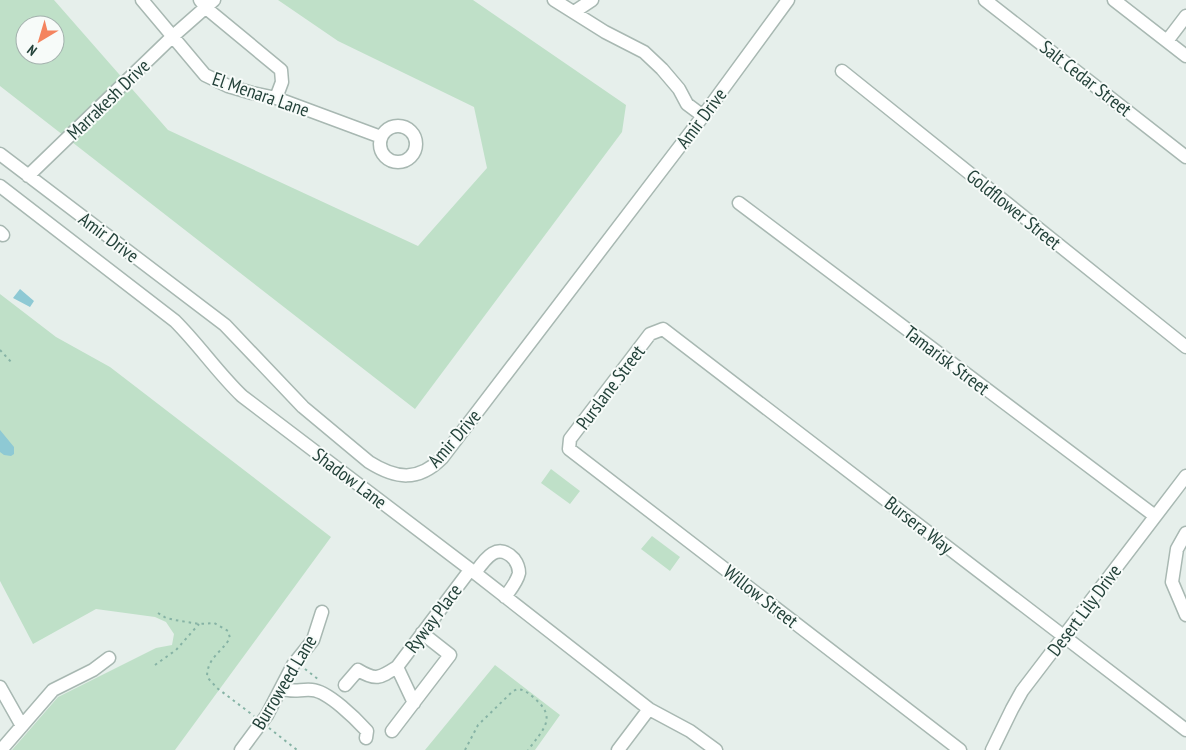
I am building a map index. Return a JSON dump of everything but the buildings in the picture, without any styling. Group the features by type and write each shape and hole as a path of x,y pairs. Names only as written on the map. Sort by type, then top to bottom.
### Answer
{"street":[{"name":"El Menara Lane","path":"142,0 205,75 228,86 276,98 381,137"},
{"path":"554,0 605,32 644,52 679,89 687,104 703,116"},
{"path":"574,12 592,0"},
{"name":"Amir Drive","path":"28,176 225,325 303,407 369,462 389,473 407,476 418,474 428,470 442,458 703,116 788,0"},
{"name":"Salt Cedar Street","path":"985,0 1186,156"},
{"path":"1114,0 1186,56"},
{"name":"Marrakesh Drive","path":"28,176 207,3"},
{"path":"207,3 281,70 282,82 276,98"},
{"path":"1167,41 1186,16"},
{"name":"Goldflower Street","path":"842,72 1186,347"},
{"path":"0,154 28,176"},
{"name":"Shadow Lane","path":"0,186 175,321 192,338 223,378 242,396 505,596 649,709 690,731 716,750"},
{"name":"Tamarisk Street","path":"739,203 1155,516"},
{"name":"Bursera Way","path":"650,334 663,328 1186,730"},
{"name":"Purslane Street","path":"570,439 650,334"},
{"name":"Willow Street","path":"570,439 569,449 960,750"},
{"name":"Desert Lily Drive","path":"992,750 1019,697 1186,476"},
{"path":"1186,533 1177,549 1172,582 1186,615"},
{"name":"Ryway Place","path":"396,667 472,571 494,552 501,551 512,557 519,568 517,580 505,596"},
{"name":"Burroweed Lane","path":"241,750 262,722 296,662 313,640 322,612"},
{"path":"392,731 450,655 422,633"},
{"path":"1,750 53,690 93,670 109,658"},
{"path":"345,685 358,670 374,678 382,677 396,667 414,702"},
{"path":"0,687 22,726"},
{"path":"281,688 289,691 311,690 321,692 357,720 367,731 366,738"},
{"path":"618,750 649,709"}],"path":[{"path":"0,350 13,364"},
{"path":"158,613 166,618 175,620 199,624 214,623 228,631 230,636 227,643 210,663 207,669 207,677 217,688 297,750"},
{"path":"155,665 176,650 199,624"},
{"path":"296,662 319,679"},
{"path":"465,750 478,725 518,689 528,692 542,705 547,716 544,729 528,750"}],"green space":[{"path":"0,0 54,0 168,130 418,246 487,168 474,107 338,41 278,0 473,0 626,105 622,132 415,409 0,86"},
{"path":"0,294 56,337 110,367 331,537 175,750 12,750 58,697 156,648 172,645 174,634 166,622 155,617 96,609 33,644 0,581"},
{"path":"551,469 580,491 570,504 541,483"},
{"path":"652,536 680,557 670,571 641,549"},
{"path":"495,665 560,715 535,750 425,750"}],"water":[{"path":"20,289 34,301 30,307 13,298"},
{"path":"0,430 14,447 14,454 11,456 0,452"}]}
